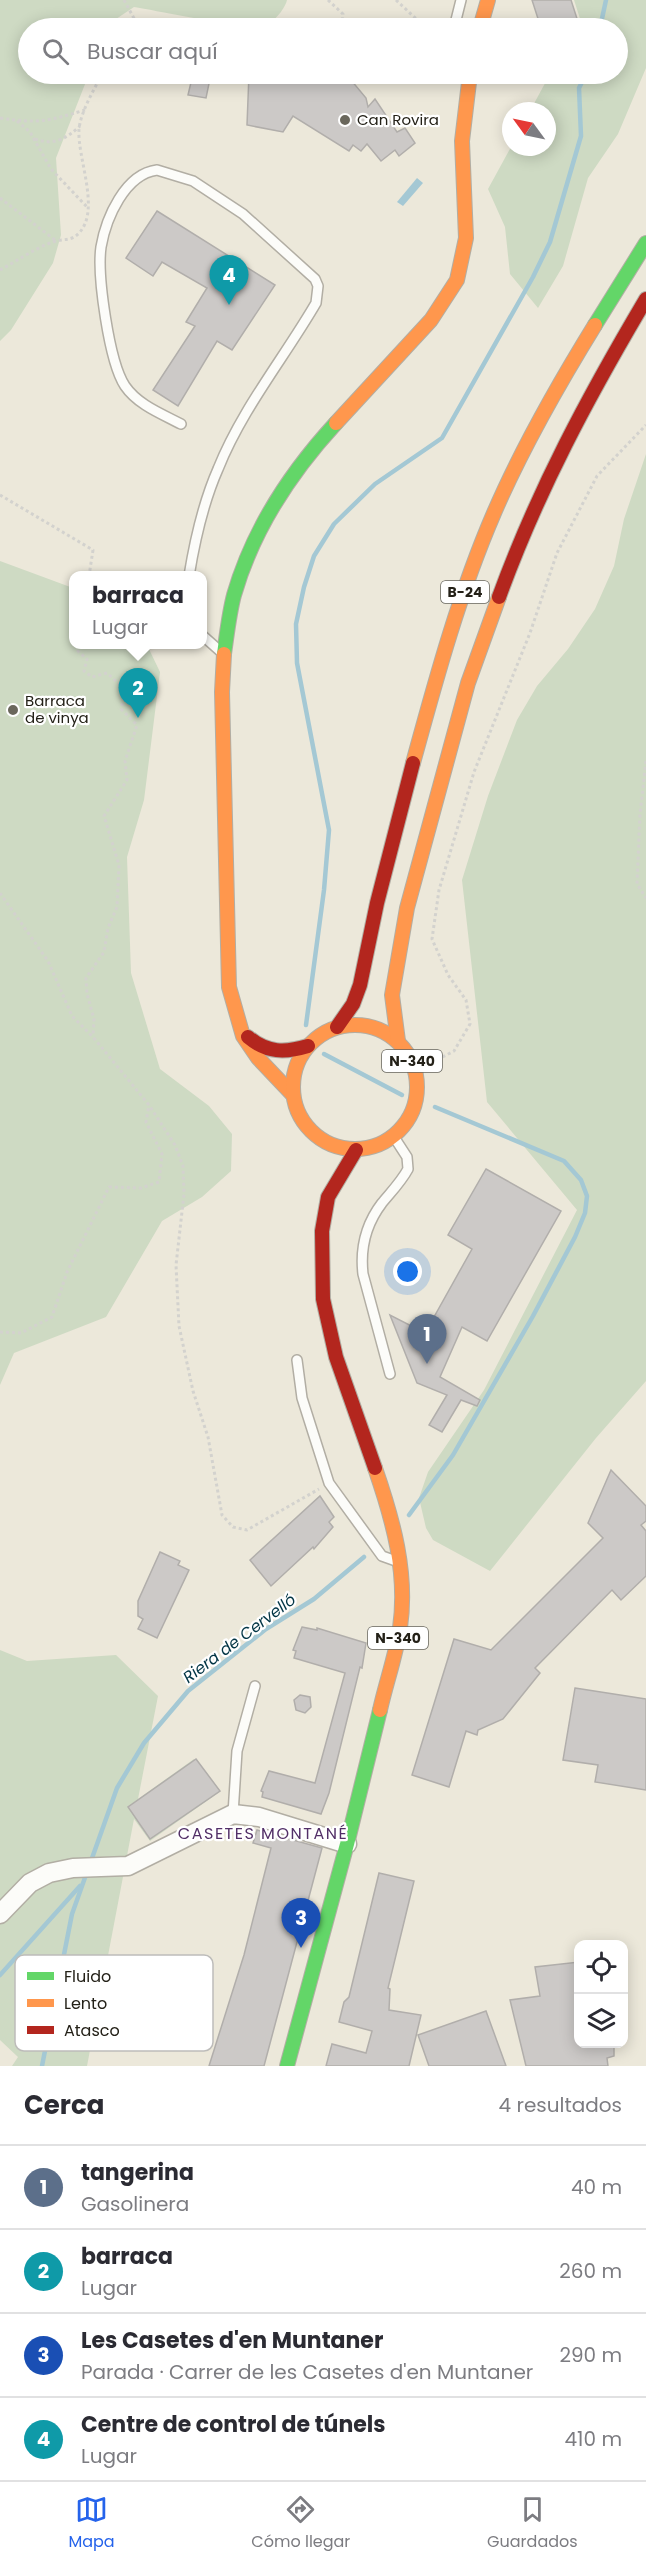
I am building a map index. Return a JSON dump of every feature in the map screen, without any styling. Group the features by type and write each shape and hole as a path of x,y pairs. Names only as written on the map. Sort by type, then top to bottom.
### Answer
{"main road":[{"path":"483,18 488,0"},
{"path":"320,1154 316,1137 301,1118 293,1095 247,1046 232,1006 228,963 223,732 224,655 234,596 242,568 255,537 283,488 322,438 431,320 457,280 466,238 462,141 469,84"},
{"name":"B-24","path":"337,1028 353,1004 360,985 377,903 442,654 494,513 554,392 646,243"},
{"name":"B-24","path":"398,1041 392,995 407,908 468,682 522,533 587,398 646,298"},
{"name":"N-340","path":"241,1030 254,1043 274,1052 284,1053 308,1046 323,1033 337,1028 369,1026 398,1041 409,1055 416,1071 418,1089 415,1107 407,1123 394,1137"},
{"path":"293,1095 296,1068 308,1046"},
{"path":"316,1137 342,1149 357,1150 376,1147 394,1137"},
{"name":"N-340","path":"328,1197 357,1150"},
{"name":"N-340","path":"287,2066 347,1844 400,1627 401,1563 390,1512 341,1374 328,1326 321,1266 322,1231 328,1197 325,1178"}],"street":[{"path":"0,1914 30,1883 49,1873 78,1868 128,1866 233,1814 258,1817 347,1844"}],"lane":[{"path":"456,18 461,0"},
{"path":"182,424 139,400 126,387 115,365 102,280 101,246 121,196 134,181 157,170 193,181 229,203 308,271 318,286 316,303 241,423 217,470 197,532 190,571"},
{"path":"207,640 224,655"},
{"path":"390,1374 363,1274 361,1258 367,1230 374,1215 408,1169 407,1157 394,1137"},
{"path":"297,1360 302,1398 329,1483 382,1556 401,1563"},
{"path":"233,1814 237,1751 255,1686"}],"path":[{"path":"124,0 134,18"},
{"path":"328,0 343,14 343,18"},
{"path":"396,0 415,18"},
{"path":"0,270 55,241 69,240 80,232 87,218 88,185 79,141 80,126 97,84"},
{"path":"0,118 17,121 56,121 85,110"},
{"path":"17,121 33,138 51,169 87,207"},
{"path":"33,138 50,143 60,141 80,126"},
{"path":"0,198 55,241"},
{"path":"416,1071 454,1051 470,1024 466,1000 448,975 432,939 439,890 474,772 530,633 557,553 597,476 646,425"},
{"path":"0,495 93,550 90,571"},
{"path":"78,649 87,659 84,671 92,677 107,673 126,690 121,709 137,725 125,761 127,780 104,816 119,866 117,907 108,928 104,952 86,978 87,994 94,1019 93,1037"},
{"path":"646,761 640,814 637,884 646,898"},
{"path":"0,893 48,961 72,1016 93,1037 149,1105 175,1144 183,1166 184,1194 176,1265 179,1326 193,1390 208,1437 222,1515 233,1527 247,1530 329,1483"},
{"path":"0,1332 21,1333 52,1317 71,1262 109,1186 141,1188 159,1182 162,1154 146,1122 149,1105"}],"green space":[{"path":"0,0 287,0 275,18 195,18 134,7 118,18 18,18 18,84 85,84 56,158 61,235 53,263 11,330 0,341"},
{"path":"574,0 646,0 646,68 618,134 588,178 563,266 538,308 510,274 505,227 488,189 506,156 556,156 556,102 535,102 545,84 628,84 628,18 580,18"},
{"path":"646,454 646,1381 596,1438 490,1571 433,1540 426,1528 419,1498 428,1472 484,1390 577,1210 487,1102 462,880 488,796 517,720 537,686 568,649 595,609 614,566 624,519"},
{"path":"0,561 69,587 69,649 149,649 160,672 144,800 127,857 131,973 160,1069 209,1106 232,1134 231,1171 202,1197 162,1221 106,1317 14,1353 0,1385"},
{"path":"0,1650 27,1661 116,1655 158,1696 138,1799 194,1759 218,1793 150,1841 134,1819 108,1955 15,1955 15,2051 90,2051 87,2066 12,2066 18,2057 0,2040"}],"water":[{"path":"417,178 423,183 403,206 397,202"}],"building":[{"path":"532,0 571,0 577,18 538,18"},
{"path":"191,84 209,84 206,98 188,95"},
{"name":"Can Rovira","path":"249,84 354,84 366,98 368,107 375,99 397,132 405,128 415,143 399,156 395,150 381,161 367,144 361,151 353,145 349,151 293,116 283,132 247,125"},
{"path":"157,211 275,285 232,350 217,341 178,406 153,390 195,326 186,322 207,288 162,262 153,276 126,258"},
{"path":"486,1169 561,1211 487,1341 462,1327 440,1377 480,1400 477,1406 461,1400 442,1432 429,1425 447,1395 417,1383 390,1315 425,1333 472,1249 448,1235"},
{"path":"611,1470 646,1506 646,1521 641,1525 646,1531 646,1576 621,1600 612,1590 535,1668 540,1673 503,1719 478,1730 477,1735 466,1731 449,1787 412,1775 454,1639 491,1650 603,1538 588,1523"},
{"path":"320,1496 334,1517 329,1522 333,1527 314,1549 313,1547 271,1586 250,1560"},
{"path":"160,1552 180,1561 178,1565 189,1570 157,1638 138,1629 143,1619 138,1616 138,1601"},
{"path":"302,1627 317,1630 317,1628 366,1643 362,1668 360,1667 329,1793 321,1814 262,1797 263,1792 261,1791 269,1771 315,1783 345,1673 294,1658 296,1651 293,1650"},
{"path":"575,1688 646,1699 646,1790 595,1782 598,1765 563,1760"},
{"path":"300,1695 310,1697 311,1707 305,1713 296,1710 294,1700"},
{"path":"196,1759 220,1791 150,1839 128,1807"},
{"path":"257,1830 322,1848 264,2066 209,2066 244,1955 271,1848 253,1843"},
{"path":"379,1873 414,1881 388,1988 390,1989 389,2010 421,2015 409,2066 326,2066 332,2044 366,2053 372,2031 339,2022 344,2002 349,1997"},
{"path":"574,1963 574,2048 614,2048 614,2056 607,2058 608,2066 526,2066 510,2000 540,1996 535,1967"},
{"path":"486,2011 506,2066 429,2066 418,2035"}],"waterway":[{"path":"602,18 606,0"},
{"path":"306,1025 324,890 329,830 297,663 296,624 304,587 314,556 334,524 375,484 442,438 533,277 550,242 581,136 579,88 581,84"},
{"path":"324,1054 402,1095"},
{"path":"409,1515 453,1455 533,1316 575,1237 585,1213 587,1196 581,1180 564,1161 435,1107"},
{"name":"Riera de Cervelló","path":"91,1861 117,1788 144,1743 188,1691 266,1629 314,1599 364,1557"},
{"path":"64,1955 72,1914 87,1872"},
{"name":"Riera de Cervelló","path":"18,1955 80,1886"},
{"name":"Riera de Cervelló","path":"0,1975 15,1958"},
{"path":"42,2066 45,2051"}],"traffic: fast":[{"path":"595,325 646,243"},
{"path":"224,654 234,595 251,547 289,482 336,423"},
{"path":"287,2066 347,1844 380,1710"}],"traffic: slow":[{"path":"483,18 488,0"},
{"path":"336,423 431,320 457,280 466,238 462,141 469,84"},
{"path":"413,763 459,606 481,544 516,465 541,417 595,325"},
{"path":"398,1041 392,995 407,908 468,683 499,597"},
{"path":"224,654 222,692 229,987 243,1036 258,1058 293,1095"},
{"path":"355,1025 379,1029 399,1043 413,1063 417,1087 413,1111 399,1131 379,1145 355,1149 331,1145 311,1131 297,1111 293,1087 297,1063 311,1043 331,1029 355,1025"},
{"path":"375,1468 393,1527 402,1587 400,1628 380,1710"}],"traffic: jam":[{"path":"499,597 530,519 565,445 646,299"},
{"path":"337,1027 353,1004 360,985 377,903 413,763"},
{"path":"248,1037 269,1049 292,1050 308,1046"},
{"path":"356,1150 328,1197 322,1231 323,1299 336,1357 375,1468"}],"place":[{"name":"Can Rovira","path":"345,120"},
{"name":"Centre de control de túnels","path":"229,305"},
{"name":"Barraca de vinya","path":"13,710"},
{"name":"barraca","path":"138,718"},
{"name":"tangerina","path":"427,1364"},
{"name":"Les Casetes d'en Muntaner","path":"301,1948"}],"district":[{"name":"CASETES MONTANÉ","path":"263,1833"}]}
